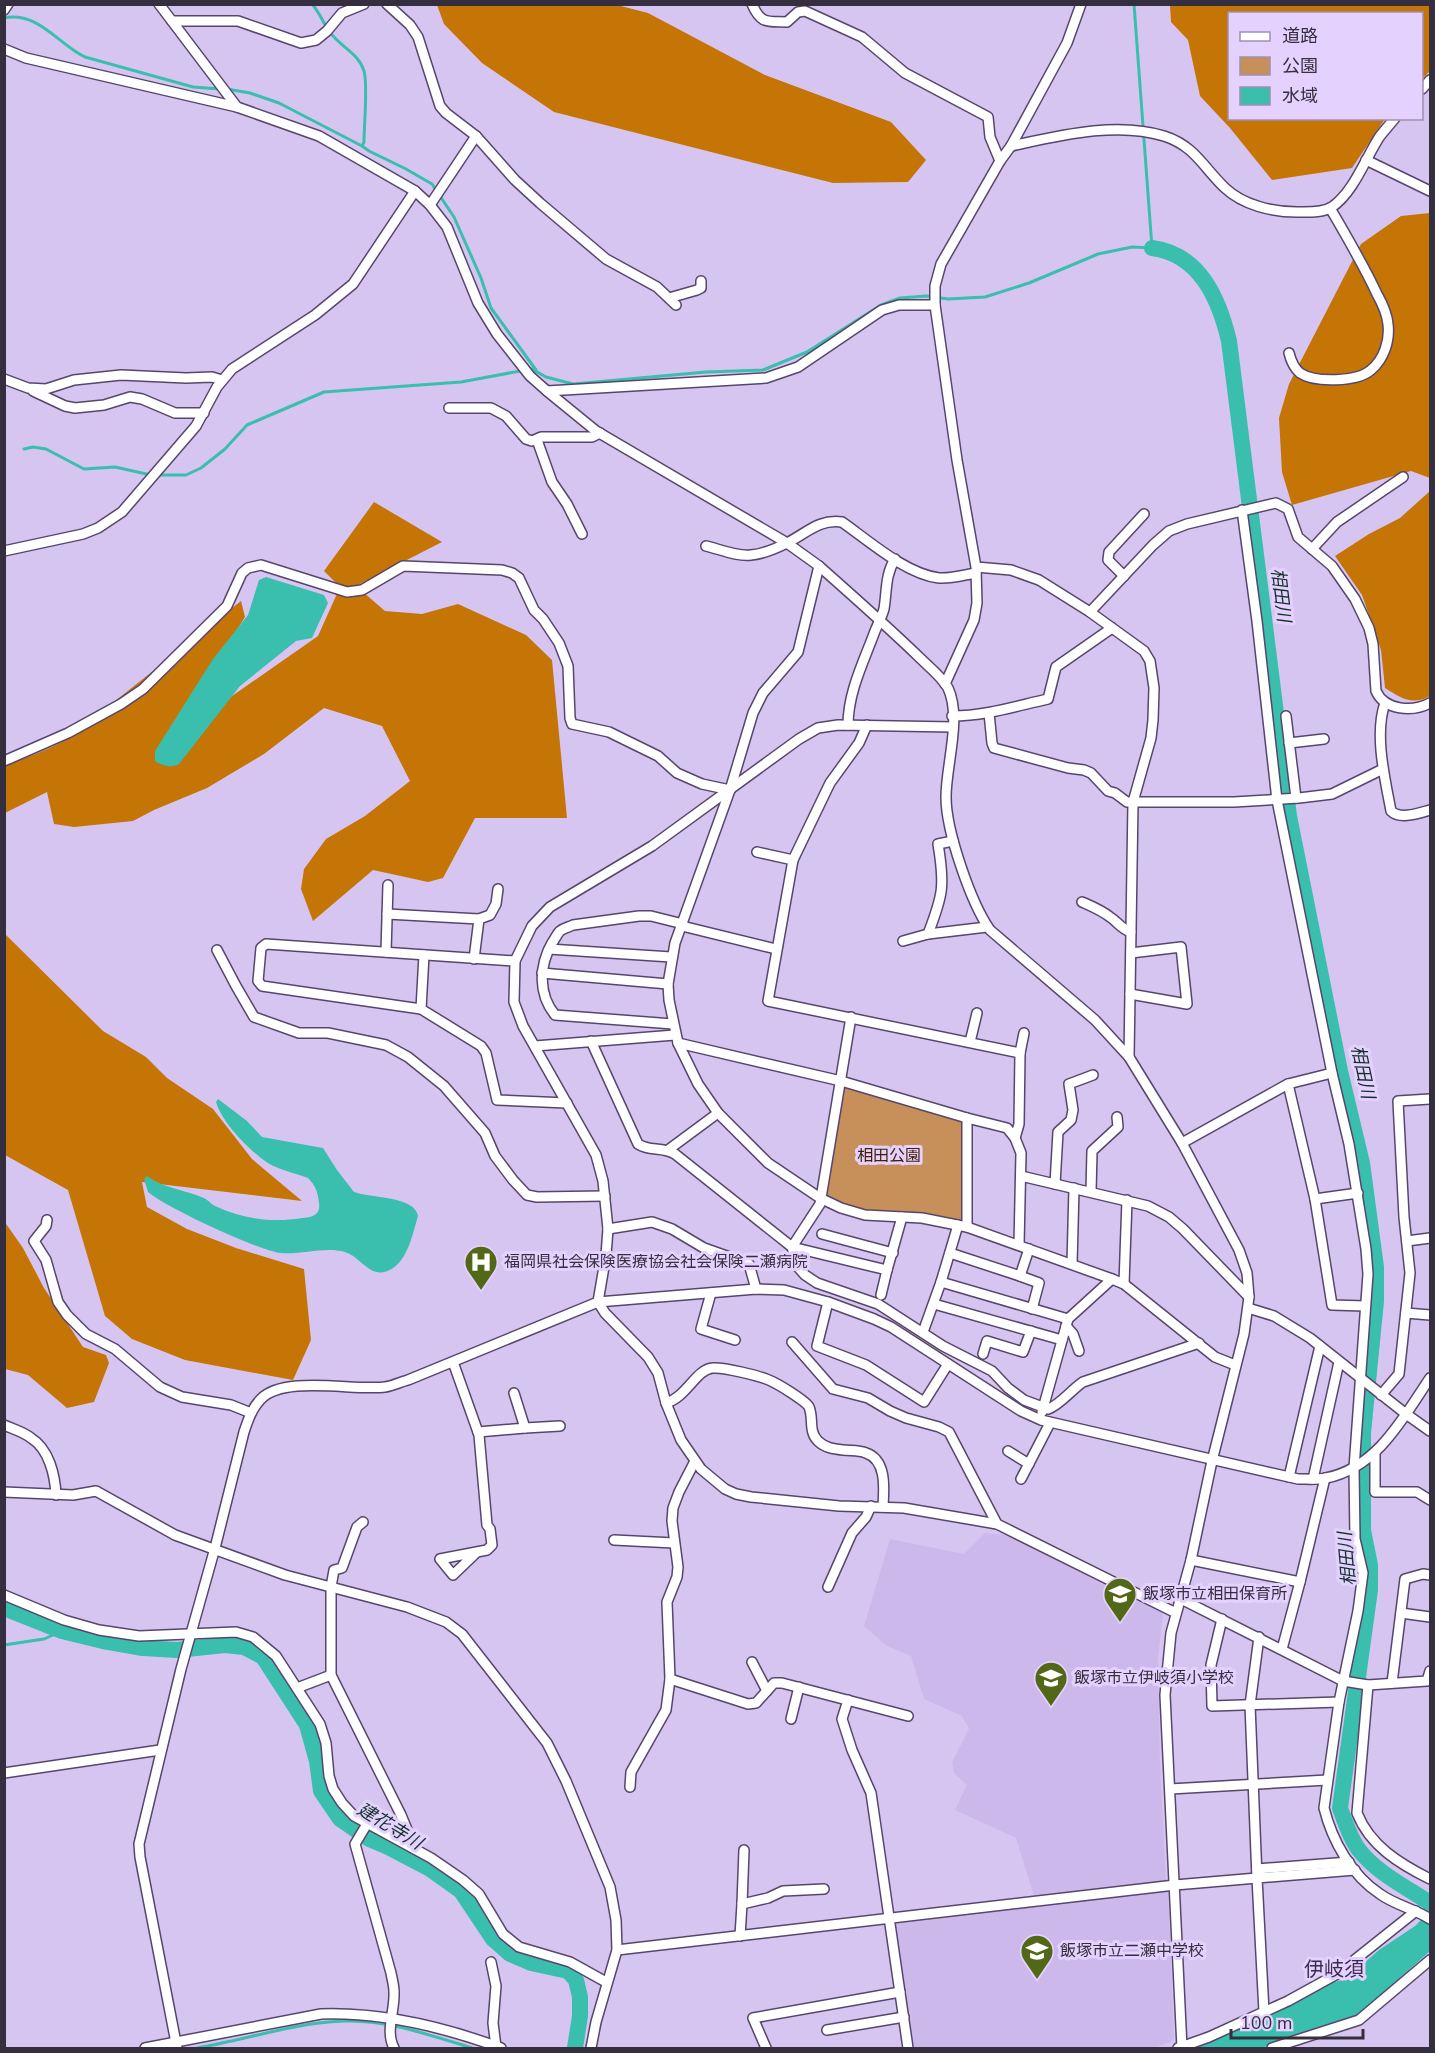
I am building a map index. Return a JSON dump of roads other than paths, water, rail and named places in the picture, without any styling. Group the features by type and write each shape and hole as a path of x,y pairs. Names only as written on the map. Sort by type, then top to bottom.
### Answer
{"street":[{"path":"4,10 8,4"},
{"path":"159,4 237,107"},
{"path":"172,21 238,21 301,43 316,40 327,32 342,13 364,4"},
{"path":"387,4 410,25 418,38 440,106 476,136 515,180 606,259 657,287 673,301 701,288 701,281"},
{"path":"752,4 757,16 763,21 787,22 798,12 805,11 862,37 905,73 988,117 990,137 1000,161"},
{"path":"945,684 974,620 977,603 976,570 950,414 935,305 935,286 941,264 1000,161 1011,146 1067,43 1082,4"},
{"path":"4,49 26,58 237,107 319,136 415,191 435,198 478,303 518,362 547,392 600,433 787,543 819,566 945,684 952,700 953,727 946,797 948,818 953,841 982,919 987,927 1095,1020 1130,1057 1182,1143 1239,1250 1247,1273 1249,1297 1244,1334 1212,1461 1182,1599 1171,1633 1165,1695 1181,2048 1288,2001 1338,1974 1423,1915 1380,1894 1355,1870 1348,1862 1324,1808 1339,1702 1358,1611 1363,1573 1355,1539 1356,1467 1368,1274 1358,1193 1278,800 1243,510"},
{"path":"1011,146 1057,136 1104,130 1164,136 1182,144 1198,156 1225,188 1240,199 1275,211 1313,212 1330,208 1342,199 1380,135 1393,120"},
{"path":"435,198 476,136"},
{"path":"1366,160 1431,191"},
{"path":"4,551 83,534 98,528 122,512 196,426 222,380 232,369 315,315 353,284 415,191"},
{"path":"1289,353 1292,364 1301,373 1314,379 1332,380 1364,375 1379,362 1385,350 1388,322 1384,309 1363,263 1330,208"},
{"path":"547,392 766,378 798,367 882,310 899,305 935,305"},
{"path":"28,388 46,389 74,380 121,375 212,377 222,380"},
{"path":"4,379 65,406 75,408 104,405 130,397 142,399 175,413 204,413"},
{"path":"449,408 491,408 506,416 526,439 592,437 600,433"},
{"path":"537,440 552,482 567,504 582,534"},
{"path":"1312,549 1337,522 1402,477"},
{"path":"1090,612 1169,531 1187,524 1276,503 1288,509 1298,537 1332,567 1355,599 1369,627 1376,691 1379,698 1395,707 1410,708 1431,703"},
{"path":"1124,576 1108,560 1109,552 1144,514"},
{"path":"706,546 753,555 787,543 815,525 833,521 842,522 895,559 915,571 930,576 942,578 976,570 1011,570 1039,580 1090,612 1144,651 1153,671 1154,706 1151,738 1133,802 1130,1057"},
{"path":"848,725 848,709 884,610 885,588 895,559"},
{"path":"4,760 68,732 121,704 143,689 227,606 242,573 248,568 261,565 347,592 362,590 403,566 512,573 519,578 534,610 559,643 568,666 570,718 573,724 609,732 658,756 677,773 702,784 730,790"},
{"path":"819,566 798,652 763,693 753,713 730,790 672,957 668,984 676,1039 698,1084 718,1113 768,1163 820,1198 841,1208 865,1215 903,1217 962,1226 1112,1279 1124,1284 1215,1357 1235,1365"},
{"path":"952,716 989,713 998,709 1048,699 1056,667 1112,627"},
{"path":"1385,703 1380,724 1383,769 1391,811 1403,816 1431,810"},
{"path":"989,713 994,748 1057,766 1092,773 1108,791 1127,802 1234,802 1332,794 1383,769"},
{"path":"1286,717 1294,798"},
{"path":"953,727 828,725 800,739 652,846 550,907 532,926 515,961 512,988 514,1002 523,1026 596,1155 605,1196 608,1229 598,1302 648,1357 658,1373 666,1403 681,1440 711,1479 736,1494 839,1506 883,1506 997,1524 1176,1613"},
{"path":"867,725 859,743 830,783 793,860 768,1001 1020,1053"},
{"path":"1289,742 1324,739"},
{"path":"928,934 941,902 943,890 938,844 953,841"},
{"path":"757,852 793,860"},
{"path":"386,952 388,885"},
{"path":"387,914 479,919 490,915 496,904 498,890"},
{"path":"1082,902 1098,909 1123,929 1131,932"},
{"path":"673,1024 555,1015 542,986 542,973 549,949 559,932 573,925 651,916 776,949"},
{"path":"474,959 479,919"},
{"path":"903,941 928,934 987,927"},
{"path":"515,961 266,944 261,948 258,981 262,986 421,1009 481,1046 486,1053 497,1100 567,1102"},
{"path":"1130,994 1187,1004 1181,947 1131,953"},
{"path":"549,949 672,957"},
{"path":"218,950 254,1017 299,1032 328,1033 378,1043 408,1057 444,1086 485,1133 495,1156 527,1195 537,1197 605,1196"},
{"path":"421,1009 424,955"},
{"path":"542,973 668,984"},
{"path":"970,1042 977,1013"},
{"path":"851,1017 820,1204 792,1247 797,1266 806,1275 817,1283 874,1302 943,1346 992,1371 1008,1388 1024,1400 1043,1407 1053,1407 1083,1382 1198,1343"},
{"path":"1015,1138 1019,1124 1020,1053 1024,1033"},
{"path":"535,1046 591,1041 676,1039 841,1081 967,1118 1001,1125 1007,1128 1015,1138 1021,1153 1024,1247 1020,1276"},
{"path":"591,1041 638,1144 645,1149 668,1150 792,1247 887,1270"},
{"path":"1182,1143 1288,1084 1332,1073"},
{"path":"1055,1184 1058,1132 1071,1120 1073,1110 1069,1084 1094,1076"},
{"path":"1288,1084 1315,1199 1332,1305 1365,1306"},
{"path":"1381,1395 1399,1374 1410,1273 1398,1101 1431,1099"},
{"path":"668,1150 718,1113"},
{"path":"1091,1192 1092,1151 1118,1127 1117,1117"},
{"path":"923,1332 950,1252 962,1226 967,1118"},
{"path":"1021,1176 1148,1206 1169,1217 1249,1297"},
{"path":"1072,1264 1074,1188"},
{"path":"1315,1199 1358,1193"},
{"path":"1124,1284 1126,1200"},
{"path":"881,1295 903,1217"},
{"path":"48,1220 46,1227 35,1237 34,1241 46,1260 58,1302 86,1334 115,1349 160,1387 182,1397 231,1405 251,1413"},
{"path":"608,1229 652,1222 672,1229 705,1248 749,1264 756,1289"},
{"path":"822,1234 893,1252"},
{"path":"1407,1241 1431,1238"},
{"path":"950,1252 1039,1283 1032,1309"},
{"path":"1021,1479 1045,1422 1043,1407 1067,1323 1112,1279"},
{"path":"941,1282 1032,1309 1067,1323 1079,1351"},
{"path":"176,2045 139,1844 160,1750 244,1431 251,1413 262,1397 274,1390 284,1387 385,1387 408,1380 598,1302 756,1289 783,1290 828,1302 891,1327 1021,1411 1045,1422 1212,1461 1289,1477 1312,1479 1325,1478 1356,1467 1373,1454 1406,1414 1431,1378"},
{"path":"711,1293 701,1329 735,1340"},
{"path":"828,1302 817,1346 866,1365 924,1402 948,1364"},
{"path":"934,1304 1062,1340"},
{"path":"1248,1308 1274,1316 1320,1346 1373,1389 1431,1431"},
{"path":"1406,1313 1431,1315"},
{"path":"982,1354 987,1341 1023,1352 1031,1332"},
{"path":"792,1342 833,1389 868,1398 906,1418 949,1432 997,1524"},
{"path":"1289,1477 1320,1346"},
{"path":"453,1362 478,1432 487,1525 490,1529 492,1545 487,1550 477,1552"},
{"path":"1312,1479 1339,1362"},
{"path":"666,1403 675,1401 702,1372 714,1367 771,1381 804,1401 810,1412 812,1433 823,1446 869,1453 881,1469 885,1482 883,1506"},
{"path":"514,1393 525,1428"},
{"path":"4,1425 31,1437 41,1447 53,1472 56,1495"},
{"path":"478,1432 560,1426"},
{"path":"1008,1451 1029,1464"},
{"path":"1373,1454 1375,1492 1417,1492 1431,1500"},
{"path":"630,1787 631,1772 666,1710 670,1679 667,1602 677,1577 678,1566 672,1521 673,1508 695,1461"},
{"path":"1282,1649 1325,1478"},
{"path":"4,1492 73,1495 96,1491 175,1535 285,1575 407,1607 446,1622 462,1634 547,1743 566,1781 610,1887 616,1920 616,1950 606,1982 591,2049"},
{"path":"828,1587 852,1533 871,1506"},
{"path":"363,1522 357,1527 342,1568 334,1570 331,1587 331,1675 401,1815 415,1850"},
{"path":"614,1540 674,1543"},
{"path":"1191,1560 1300,1582"},
{"path":"1392,1683 1405,1579 1423,1574 1431,1575"},
{"path":"4,1595 64,1620 99,1630 140,1636 190,1636 236,1632 253,1637 276,1656 320,1724 326,1743 329,1776 333,1789 348,1810 367,1824 448,1869 479,1894 503,1934 519,1947 570,1962 606,1982"},
{"path":"1182,1599 1343,1681 1368,1685 1426,1681 1431,1671"},
{"path":"1401,1613 1431,1617"},
{"path":"1222,1618 1211,1665 1212,1706 1339,1702"},
{"path":"1259,1637 1250,1705 1264,2012"},
{"path":"752,1662 767,1691"},
{"path":"297,1688 331,1675"},
{"path":"670,1679 748,1704 756,1703 774,1683 782,1683 908,1716"},
{"path":"1368,1685 1358,1813 1362,1824 1386,1854 1431,1879"},
{"path":"791,1719 799,1687"},
{"path":"848,1701 842,1719 852,1750 871,1793 908,2049"},
{"path":"4,1773 160,1750"},
{"path":"1170,1789 1327,1780"},
{"path":"367,1824 355,1844 391,1973 394,1991 390,2031 394,2049"},
{"path":"740,1936 744,1851"},
{"path":"616,1950 1175,1885 1348,1862"},
{"path":"1257,1874 1355,1870"},
{"path":"742,1904 768,1898 783,1891 824,1889"},
{"path":"1272,2049 1359,2020 1431,1960"},
{"path":"491,1962 496,1986 493,2023 499,2048"},
{"path":"831,1992 833,2004"},
{"path":"766,2049 753,2018 900,1992"},
{"path":"145,2049 176,2045 321,2014 370,2015 393,2019 437,2029 499,2048"},
{"path":"827,2031 904,2017"}],"water":[{"path":"266,577 324,595 328,603 312,638 296,641 240,686 179,764 170,766 158,763 155,761 155,751 213,659 248,615 259,580"},
{"path":"218,1099 247,1121 262,1137 323,1148 354,1192 401,1201 415,1209 418,1216 407,1249 398,1264 392,1269 379,1272 369,1268 350,1254 337,1250 281,1253 269,1250 233,1237 192,1218 148,1192 144,1179 147,1176 160,1183 204,1198 225,1210 247,1217 269,1220 291,1219 309,1217 317,1213 319,1210 318,1195 308,1178 282,1170 253,1151 224,1119 216,1102"},
{"path":"1430,1911 1430,1951 1361,2013 1341,2022 1261,2048 1192,2048 1304,1998 1334,1982 1346,1979 1379,1950 1415,1926"}],"waterway":[{"path":"312,4 330,32 358,59 364,71 366,105 362,146"},
{"path":"532,369 546,377 573,384 706,372 763,370 807,352 881,305 900,298 985,297 1029,283 1098,254 1132,247 1152,248 1134,4"},
{"path":"4,18 27,19 85,57 193,87 220,89"},
{"path":"227,89 250,93 279,103 432,184 454,217 481,278 491,308 536,370"},
{"name":"相田川","path":"1152,248 1169,252 1183,259 1205,281 1220,310 1229,341 1289,816 1340,1071 1362,1163 1376,1267 1376,1301 1363,1433 1363,1530 1370,1565 1370,1590 1340,1808 1353,1840 1366,1858 1392,1879 1430,1903"},
{"path":"158,475 186,475 201,468 225,449 247,425 324,392 461,382 520,371"},
{"path":"24,449 33,447 46,449 84,469 115,467 151,475"},
{"name":"建花寺川","path":"4,1608 62,1631 103,1641 143,1648 177,1650 225,1645 244,1647 263,1657 307,1725 317,1761 321,1791 340,1819 369,1839 430,1869 461,1891 493,1939 510,1954 531,1963 568,1971 576,1980 580,1997 580,2016 575,2048"},
{"path":"4,1645 44,1639 62,1631"},
{"path":"197,2048 290,2028 346,2021 394,2026 472,2048"}],"place":[{"name":"福岡県社会保険医療協会社会保険二瀬病院","path":"481,1291"},
{"name":"飯塚市立相田保育所","path":"1120,1623"},
{"name":"飯塚市立伊岐須小学校","path":"1051,1707"},
{"name":"飯塚市立二瀬中学校","path":"1037,1980"}],"district":[{"name":"伊岐須","path":"1334,1969"}],"park label":[{"name":"相田公園","path":"889,1156"}]}
